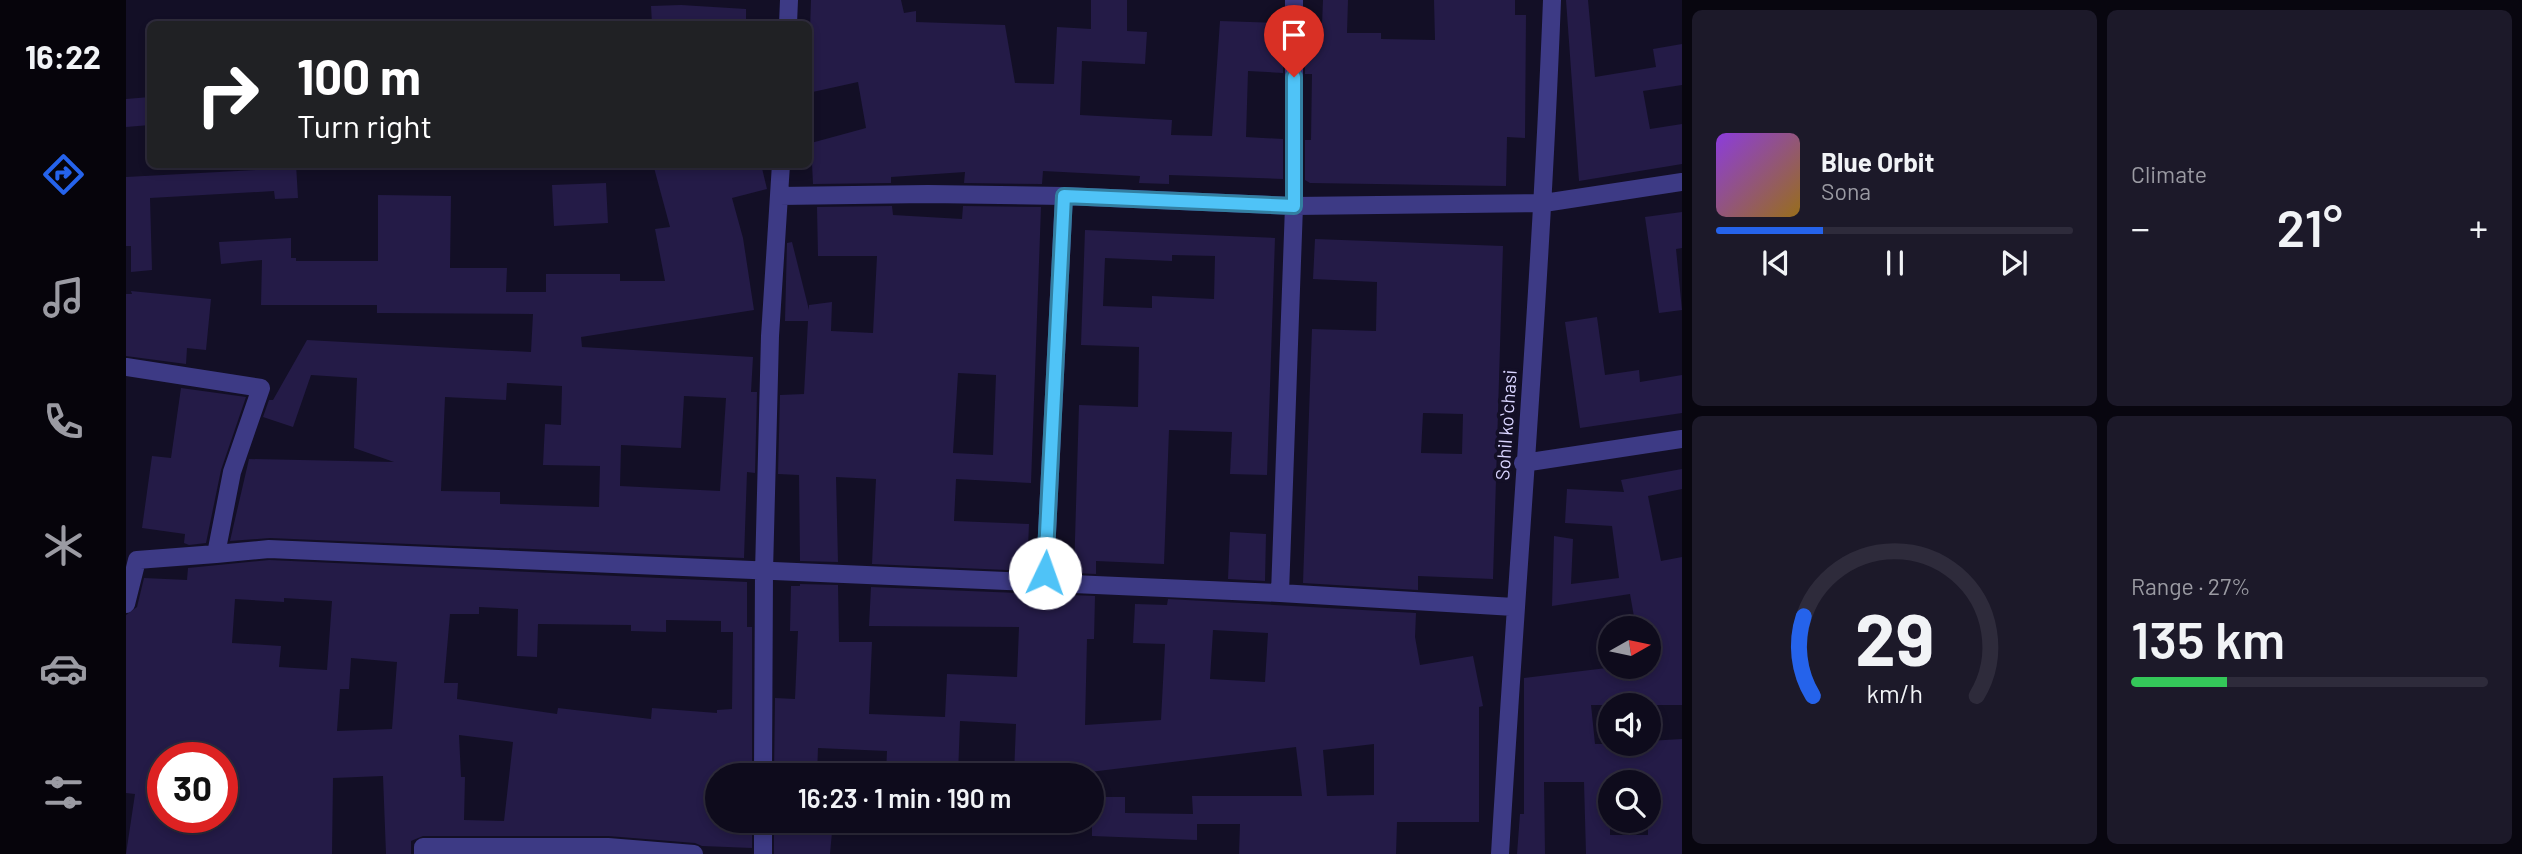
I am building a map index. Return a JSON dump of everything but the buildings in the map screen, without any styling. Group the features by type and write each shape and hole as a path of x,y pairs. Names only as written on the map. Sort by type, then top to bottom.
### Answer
{"street":[{"path":"788,21 789,0"},
{"path":"1280,593 1294,206 1294,0"},
{"name":"Sohil koʻchasi","path":"1500,854 1523,463 1544,203 1552,0"},
{"path":"763,763 764,572 770,336 780,168"},
{"path":"779,196 1064,196 1294,206 1544,203 1682,183"},
{"path":"1045,573 1064,196"},
{"path":"126,367 261,388 232,472 216,554"},
{"path":"1523,463 1682,439"},
{"path":"126,604 132,556 216,554 269,549 1280,593 1514,607"},
{"path":"763,833 763,854"},
{"path":"423,854 423,847 694,854"}],"route":[{"path":"1045,573 1064,196 1294,206 1294,77"}]}
